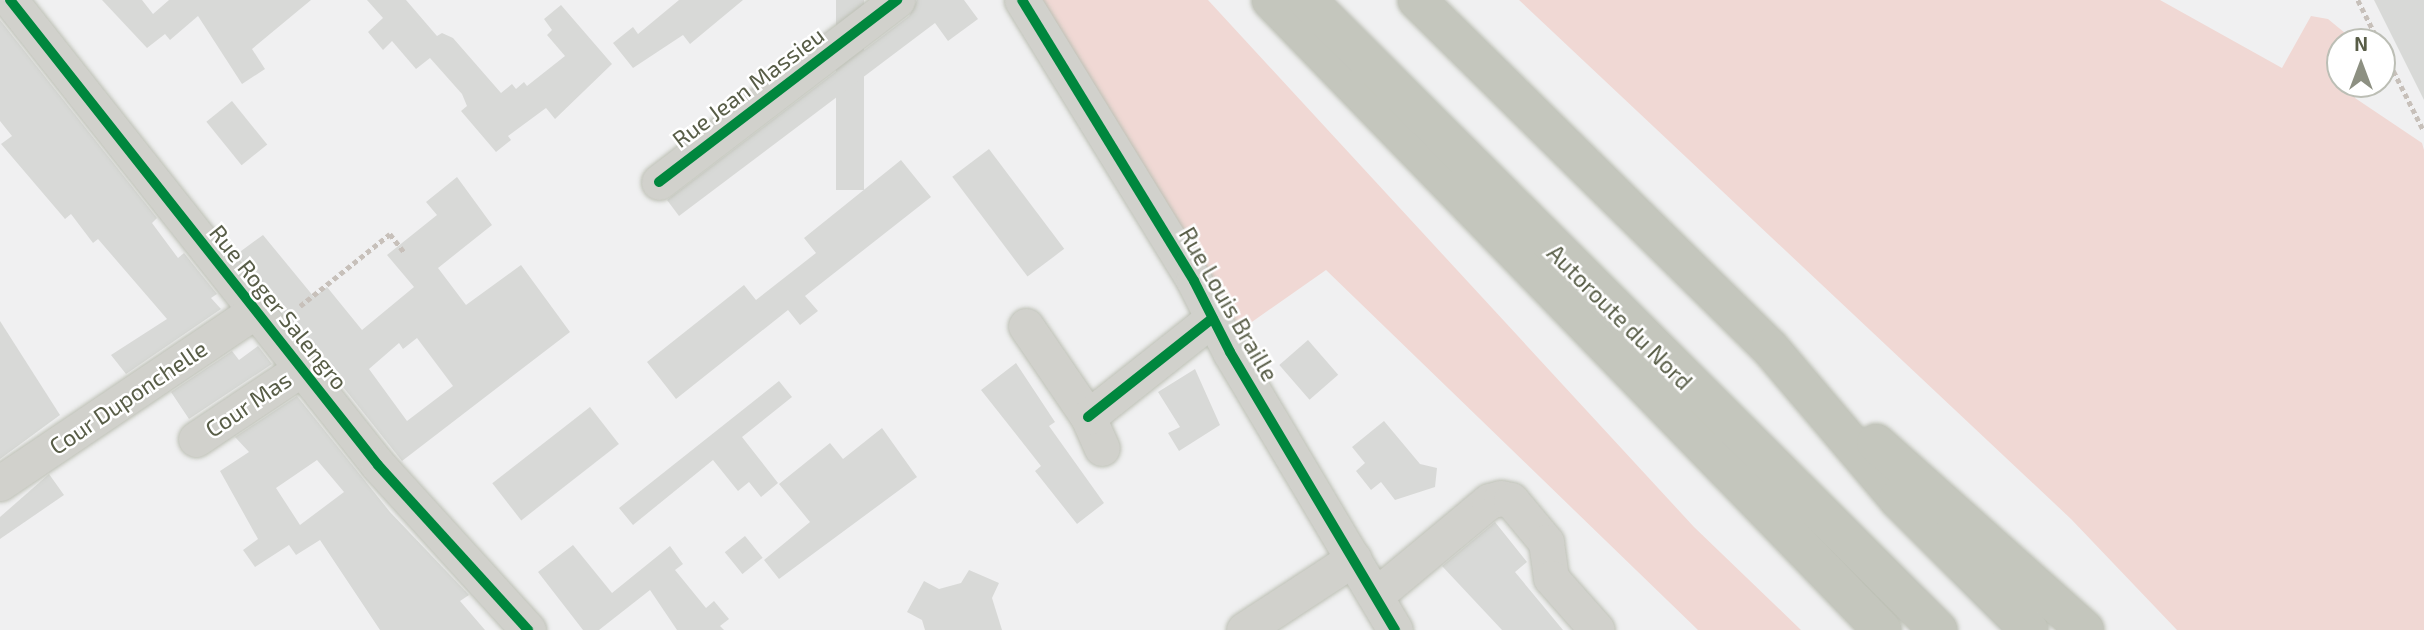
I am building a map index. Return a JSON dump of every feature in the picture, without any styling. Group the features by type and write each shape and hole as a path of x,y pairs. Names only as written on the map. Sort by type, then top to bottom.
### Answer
{"highway":[{"path":"1271,0 1882,630"},
{"name":"Autoroute du Nord","path":"1307,0 1938,630"},
{"path":"1418,0 1770,348 2085,630"},
{"path":"1770,348 1898,499 2029,630"}],"street":[{"name":"Rue Roger Salengro","path":"10,0 393,482 528,630"},
{"name":"Rue Jean Massieu","path":"659,183 897,0"},
{"name":"Rue Louis Braille","path":"1022,0 1213,318 1395,630"},
{"name":"Cour Duponchelle","path":"0,483 255,311"},
{"path":"1026,326 1095,432 1213,318"},
{"name":"Cour Mas","path":"196,439 301,369"},
{"path":"1375,596 1489,500 1501,498 1511,500 1546,542 1552,578 1597,630"},
{"path":"1244,630 1354,558"}],"path":[{"path":"2358,0 2372,28"},
{"path":"2396,76 2424,131"},
{"path":"300,306 390,234 405,253"}],"shaded area":[{"path":"1035,0 1208,0 1694,527 1801,630 1698,630 1326,270 1239,331"},
{"path":"1519,0 2160,0 2282,68 2311,16 2328,19 2339,28 2326,28 2326,98 2355,98 2422,143 2424,150 2424,630 2177,630 2071,519"}],"building":[{"path":"102,0 142,0 153,14 169,0 311,0 252,49 265,69 242,84 198,16 170,40 165,34 147,48"},
{"path":"367,0 406,0 437,36 442,33 453,38 501,93 512,84 516,89 524,82 527,86 565,56 547,35 552,30 544,19 561,5 612,64 555,119 546,108 508,136 511,140 496,152 461,111 467,106 462,94 430,58 416,69 392,41 383,50 368,32 383,18"},
{"path":"679,0 743,0 690,44 683,35 633,68 613,43 633,27 638,34"},
{"path":"836,0 864,0 864,190 836,190"},
{"path":"917,0 964,0 978,19 948,41 935,23 679,216 667,200 909,16"},
{"path":"2374,0 2424,0 2424,100 2396,44 2396,28 2388,28"},
{"path":"0,20 157,218 152,223 178,258 184,253 217,294 211,298 221,309 126,374 111,355 167,319 98,239 93,243 71,214 65,219 1,144 12,136 0,121"},
{"path":"232,101 267,145 242,165 206,122"},
{"path":"989,149 1064,249 1027,277 952,177"},
{"path":"901,160 931,197 805,296 818,311 800,325 788,310 676,399 647,362 744,285 756,300 816,253 804,238"},
{"path":"457,177 492,225 438,268 466,305 521,265 570,332 402,461 237,254 263,235 314,297 327,287 362,330 414,287 387,255 437,215 426,202","holes":["417,338 453,386 407,421 369,369 399,343 403,349"]},
{"path":"0,321 60,415 0,459"},
{"path":"1308,340 1338,375 1309,400 1279,365"},
{"path":"258,346 272,364 189,419 171,392 232,351 239,360"},
{"path":"1016,363 1055,422 1049,426 1104,503 1077,524 1035,471 1041,466 981,390"},
{"path":"1195,369 1220,425 1179,451 1168,433 1180,427 1158,392"},
{"path":"779,381 792,397 742,437 778,483 761,497 749,482 738,491 713,460 633,525 619,508"},
{"path":"297,396 390,512 469,595 460,601 485,630 380,630 320,540 296,555 289,545 255,567 243,550 258,539 220,471 249,452 235,437","holes":["317,460 344,492 300,525 276,488"]},
{"path":"590,407 619,444 521,520 492,483"},
{"path":"1384,421 1420,464 1437,468 1435,487 1395,500 1381,482 1371,490 1356,471 1365,463 1352,447"},
{"path":"882,428 917,477 779,579 764,560 810,522 779,484 830,443 843,459"},
{"path":"49,474 64,495 0,539 0,517"},
{"path":"1495,522 1527,562 1515,572 1563,630 1502,630 1442,566"},
{"path":"745,536 763,558 742,574 725,552"},
{"path":"573,545 612,593 670,546 683,564 675,570 706,608 714,601 729,619 720,626 724,630 677,630 650,590 599,630 583,630 538,572"},
{"path":"969,570 999,583 992,598 1002,630 925,630 922,620 907,612 924,581 939,589 961,583"}],"cycle path":[{"path":"10,0 378,465 528,630"},
{"path":"659,182 897,0"},
{"path":"1022,0 1194,281 1230,352 1395,630"},
{"path":"1088,417 1213,318"}]}
